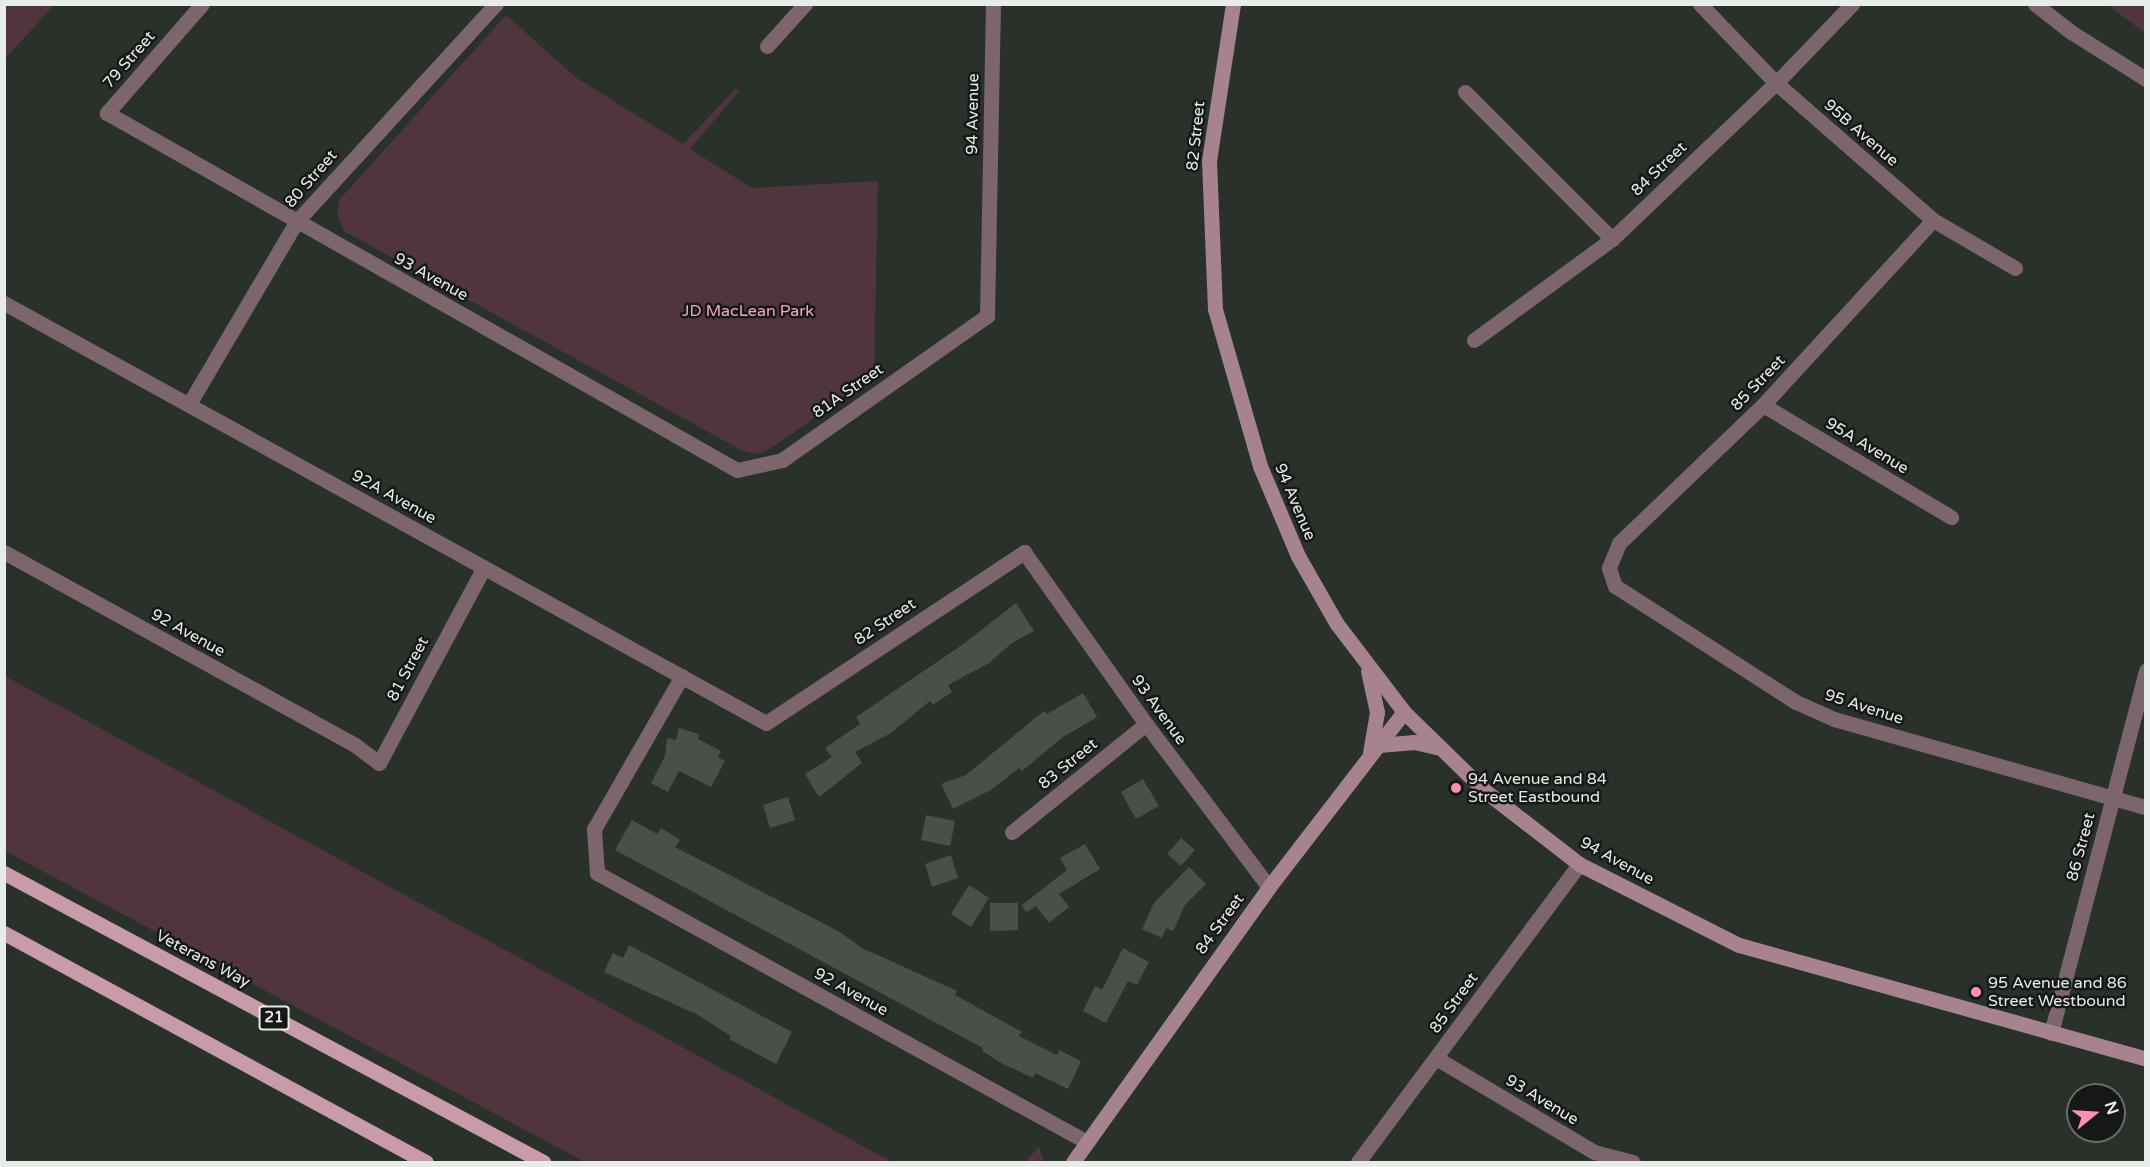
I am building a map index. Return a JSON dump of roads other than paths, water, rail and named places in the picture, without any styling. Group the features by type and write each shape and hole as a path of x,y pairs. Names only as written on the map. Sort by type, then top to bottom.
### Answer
{"main road":[{"name":"Veterans Way","path":"4,873 543,1162"},
{"path":"4,933 426,1162"}],"street":[{"name":"79 Street","path":"107,113 202,4"},
{"name":"80 Street","path":"189,404 297,222 496,4"},
{"path":"767,46 805,4"},
{"name":"94 Avenue","path":"973,326 987,316 993,4"},
{"name":"82 Street","path":"1215,309 1209,160 1233,4"},
{"name":"95B Avenue","path":"1700,4 1776,83 1933,220 2015,268"},
{"name":"84 Street","path":"1474,340 1612,239 1776,83 1852,4"},
{"path":"2035,4 2071,32 2145,79"},
{"path":"1465,92 1612,239"},
{"name":"93 Avenue","path":"107,113 737,470"},
{"name":"85 Street","path":"1609,568 1619,543 1763,405 1933,220"},
{"name":"92A Avenue","path":"4,303 766,723"},
{"name":"94 Avenue","path":"1215,309 1260,466 1294,546 1337,624 1404,712 1485,791 1579,864 1738,945 2145,1059"},
{"name":"81A Street","path":"737,470 782,460 973,326"},
{"name":"95A Avenue","path":"1763,405 1951,517"},
{"name":"92 Avenue","path":"4,552 355,745"},
{"name":"93 Avenue","path":"1024,552 1146,724 1269,887"},
{"name":"82 Street","path":"766,723 1024,552"},
{"name":"81 Street","path":"355,745 379,763 484,567"},
{"name":"95 Avenue","path":"1609,568 1615,586 1796,702 1834,719 2145,807"},
{"path":"1365,661 1377,712 1368,759"},
{"name":"86 Street","path":"2051,1033 2145,670"},
{"name":"92 Avenue","path":"682,676 594,829 597,873 1087,1142"},
{"name":"84 Street","path":"1073,1162 1269,887 1404,712"},
{"name":"83 Street","path":"1012,832 1146,724"},
{"path":"1379,745 1414,742 1441,748"},
{"name":"85 Street","path":"1358,1162 1579,864"},
{"name":"93 Avenue","path":"1436,1058 1594,1152 1633,1162"}],"place":[{"name":"94 Avenue and 84 Street Eastbound","path":"1456,788"},
{"name":"95 Avenue and 86 Street Westbound","path":"1976,992"}],"park label":[{"name":"JD MacLean Park","path":"748,311"}]}
